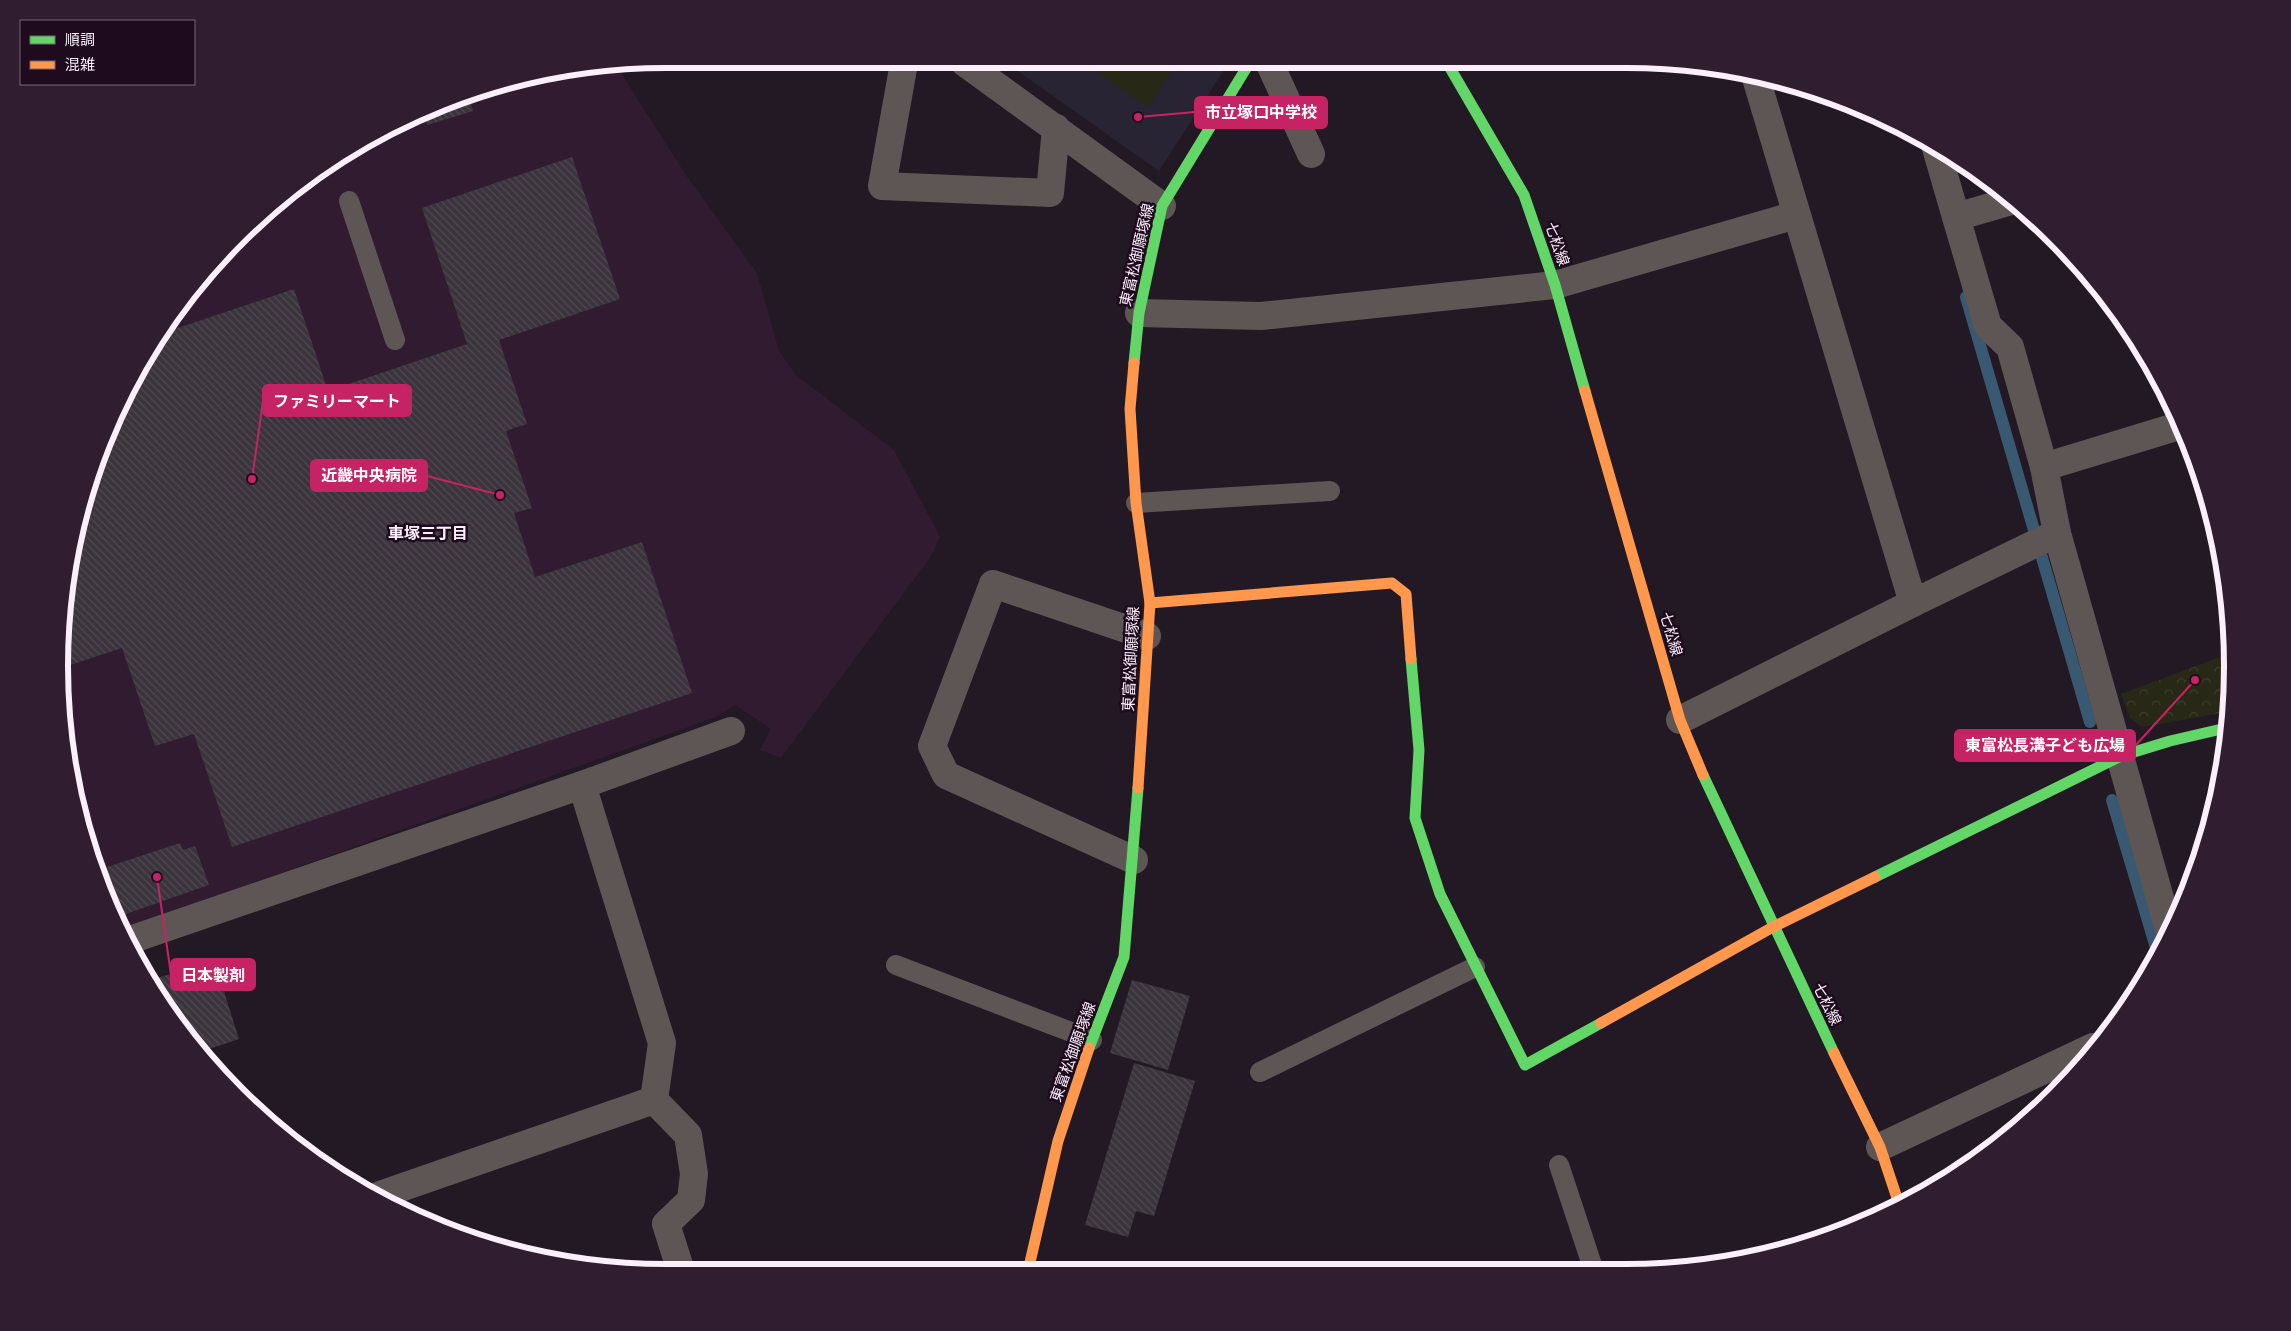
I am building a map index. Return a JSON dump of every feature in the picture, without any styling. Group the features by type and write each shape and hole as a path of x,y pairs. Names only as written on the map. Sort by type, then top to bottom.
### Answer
{"street":[{"path":"903,68 882,186 1050,194 1056,128"},
{"path":"972,68 1162,206"},
{"name":"東富松御願塚線","path":"1030,1264 1058,1141 1092,1040 1124,957 1134,860 1150,602 1136,502 1130,409 1139,313 1162,206 1246,68"},
{"path":"1273,68 1311,154"},
{"name":"七松線","path":"1450,68 1524,195 1555,285 1680,720 1772,927 1880,1147 1897,1198"},
{"path":"1757,83 1913,603"},
{"path":"1938,156 1988,326 2010,346 2044,467 2057,533 2166,920"},
{"path":"1956,217 2004,203"},
{"path":"1139,313 1261,316 1555,285 1796,215"},
{"path":"2044,467 2174,428"},
{"path":"1680,720 2057,533"},
{"path":"1134,860 946,775 932,746 993,584 1147,636"},
{"path":"1150,602 1392,584 1406,594 1419,750 1415,818 1440,894 1525,1065 1772,927 2121,756 2170,740 2219,729"},
{"path":"134,939 582,785 731,731"},
{"path":"582,785 662,1043 654,1100"},
{"path":"1880,1147 2081,1053"},
{"path":"385,1193 654,1100"},
{"path":"654,1100 688,1134 694,1174 691,1200 666,1224 679,1264"}],"lane":[{"path":"349,201 396,340"},
{"path":"1136,502 1330,491"},
{"path":"896,965 1092,1040"},
{"path":"1260,1072 1475,967"},
{"path":"1559,1166 1592,1264"}],"shaded area":[{"path":"1013,68 1225,68 1159,171"},
{"path":"619,70 686,175 757,273 779,351 796,375 894,450 940,537 929,559 781,758 760,750 771,729 735,705 716,717 128,928 99,858 79,782 73,744 69,705 69,626 79,549 99,473 129,401 148,366 168,333 191,301 216,271 271,216 333,168 401,129 437,113 473,99 511,88 549,79"}],"green space":[{"path":"1091,68 1174,68 1148,107"},
{"path":"2223,656 2221,713 2142,727 2130,718 2121,694"}],"building":[{"path":"470,100 473,111 427,125 425,118"},
{"path":"572,157 620,299 499,340 527,424 506,431 532,508 514,513 535,577 642,542 692,693 232,847 194,734 155,746 122,648 68,666 69,626 79,549 99,473 129,401 170,331 294,289 328,391 467,344 422,208"},
{"path":"180,843 183,850 195,846 209,885 122,915 103,868"},
{"path":"214,960 239,1039 207,1050 168,998 156,978"},
{"path":"1132,980 1190,996 1168,1070 1110,1053"},
{"path":"1134,1063 1195,1081 1154,1216 1136,1211 1128,1237 1085,1225"}],"waterway":[{"path":"1966,297 2090,722"},
{"path":"2112,800 2155,943"}],"traffic: fast":[{"path":"1134,363 1139,313 1162,206 1246,68"},
{"path":"1450,68 1524,195 1555,285 1585,391"},
{"path":"1411,659 1419,750 1415,818 1440,894 1525,1065 1601,1023"},
{"path":"1875,877 2121,756 2170,741 2219,730"},
{"path":"1703,775 1834,1053"},
{"path":"1089,1048 1124,957 1138,788"}],"traffic: slow":[{"path":"1134,363 1130,409 1136,503 1150,603 1138,788"},
{"path":"1585,391 1680,720 1703,775"},
{"path":"1150,603 1392,583 1406,594 1411,659"},
{"path":"1601,1023 1773,927 1875,877"},
{"path":"1030,1264 1058,1141 1089,1048"},
{"path":"1834,1053 1880,1147 1897,1198"}],"place":[{"name":"市立塚口中学校","path":"1138,117"},
{"name":"ファミリーマート","path":"252,479"},
{"name":"近畿中央病院","path":"500,495"},
{"name":"東富松長溝子ども広場","path":"2195,680"},
{"name":"日本製剤","path":"157,877"}],"district":[{"name":"車塚三丁目","path":"428,533"}]}
